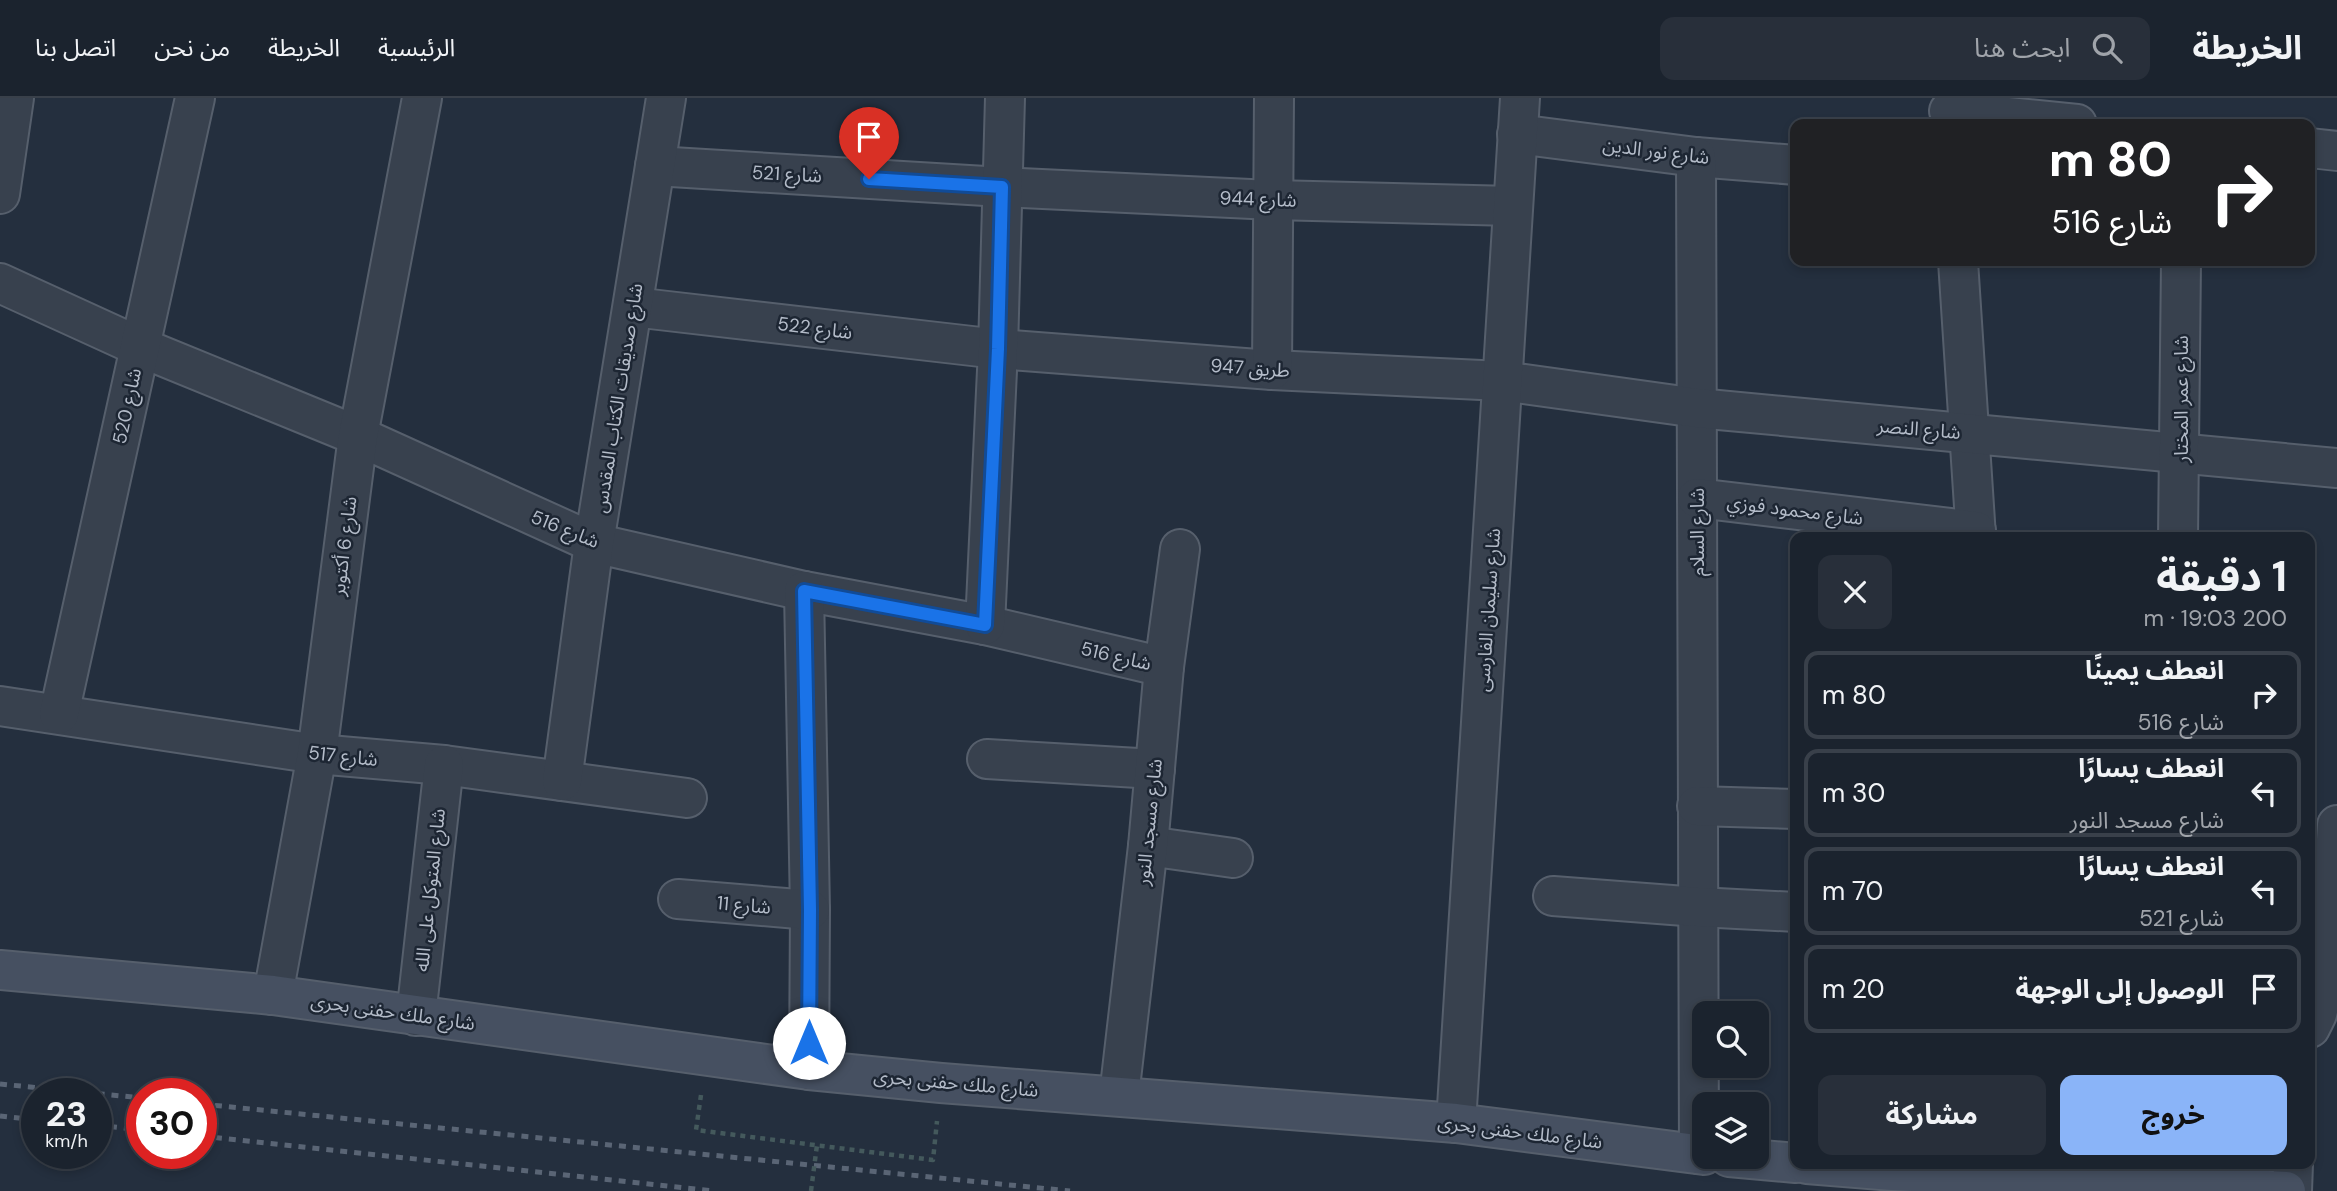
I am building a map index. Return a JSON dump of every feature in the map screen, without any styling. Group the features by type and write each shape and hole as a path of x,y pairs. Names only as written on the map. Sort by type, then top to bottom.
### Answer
{"street":[{"path":"0,194 15,98"},
{"name":"شارع 520","path":"59,714 195,98"},
{"name":"شارع 6 أكتوبر","path":"273,995 317,754 358,436 422,98"},
{"name":"شارع صديقات الكتاب المقدس","path":"562,781 594,543 666,98"},
{"path":"985,625 998,349 1005,98"},
{"path":"1272,370 1274,98"},
{"path":"1949,111 2028,119"},
{"name":"شارع نور الدين","path":"1519,116 1696,157 1790,165"},
{"name":"شارع سليمان الفارسى","path":"1456,1123 1519,116"},
{"path":"2315,149 2337,151"},
{"name":"شارع السلام","path":"1696,157 1698,908 1708,1092"},
{"name":"شارع 521","path":"655,166 1002,187"},
{"name":"شارع 944","path":"1002,187 1273,200 1513,206"},
{"path":"1958,266 1976,532"},
{"name":"شارع عمر المختار","path":"2178,532 2181,266"},
{"name":"شارع 516","path":"0,283 140,346 358,436 594,543 804,591 985,625 1164,667"},
{"name":"شارع 522","path":"633,307 998,349"},
{"name":"طريق 947","path":"998,349 1272,370 1502,381"},
{"name":"شارع النصر","path":"1502,381 1697,408 2337,468"},
{"name":"شارع محمود فوزي","path":"1697,498 1960,532"},
{"name":"شارع مسجد النور","path":"1119,1096 1164,667 1180,549"},
{"path":"804,591 810,910 809,1070"},
{"name":"شارع 517","path":"0,706 317,754 444,765 687,798"},
{"path":"987,759 1155,769"},
{"name":"شارع المتوكل على الله","path":"416,1016 444,765"},
{"path":"1697,806 1790,810"},
{"path":"2318,1018 2327,976 2337,825"},
{"path":"1147,846 1233,858"},
{"path":"1553,896 1698,908 1790,912"},
{"name":"شارع 11","path":"678,899 810,910"},
{"name":"شارع ملك حفنى بحرى","path":"0,970 273,995 809,1070 941,1083 1456,1123 1692,1153"},
{"name":"شارع ملك حفنى بحرى","path":"1769,1160 1790,1162"},
{"path":"1910,1169 2286,1191"},
{"path":"2292,1191 2293,1169"}],"path":[{"path":"696,1130 933,1160"},
{"path":"811,1191 817,1145"}],"railway":[{"path":"0,1084 126,1096"},
{"path":"217,1106 1070,1191"},
{"path":"0,1116 21,1118"},
{"path":"112,1127 126,1128"},
{"path":"217,1138 714,1191"}],"route":[{"path":"809,1043 810,910 804,591 985,625 998,349 1002,187 869,179"}]}
